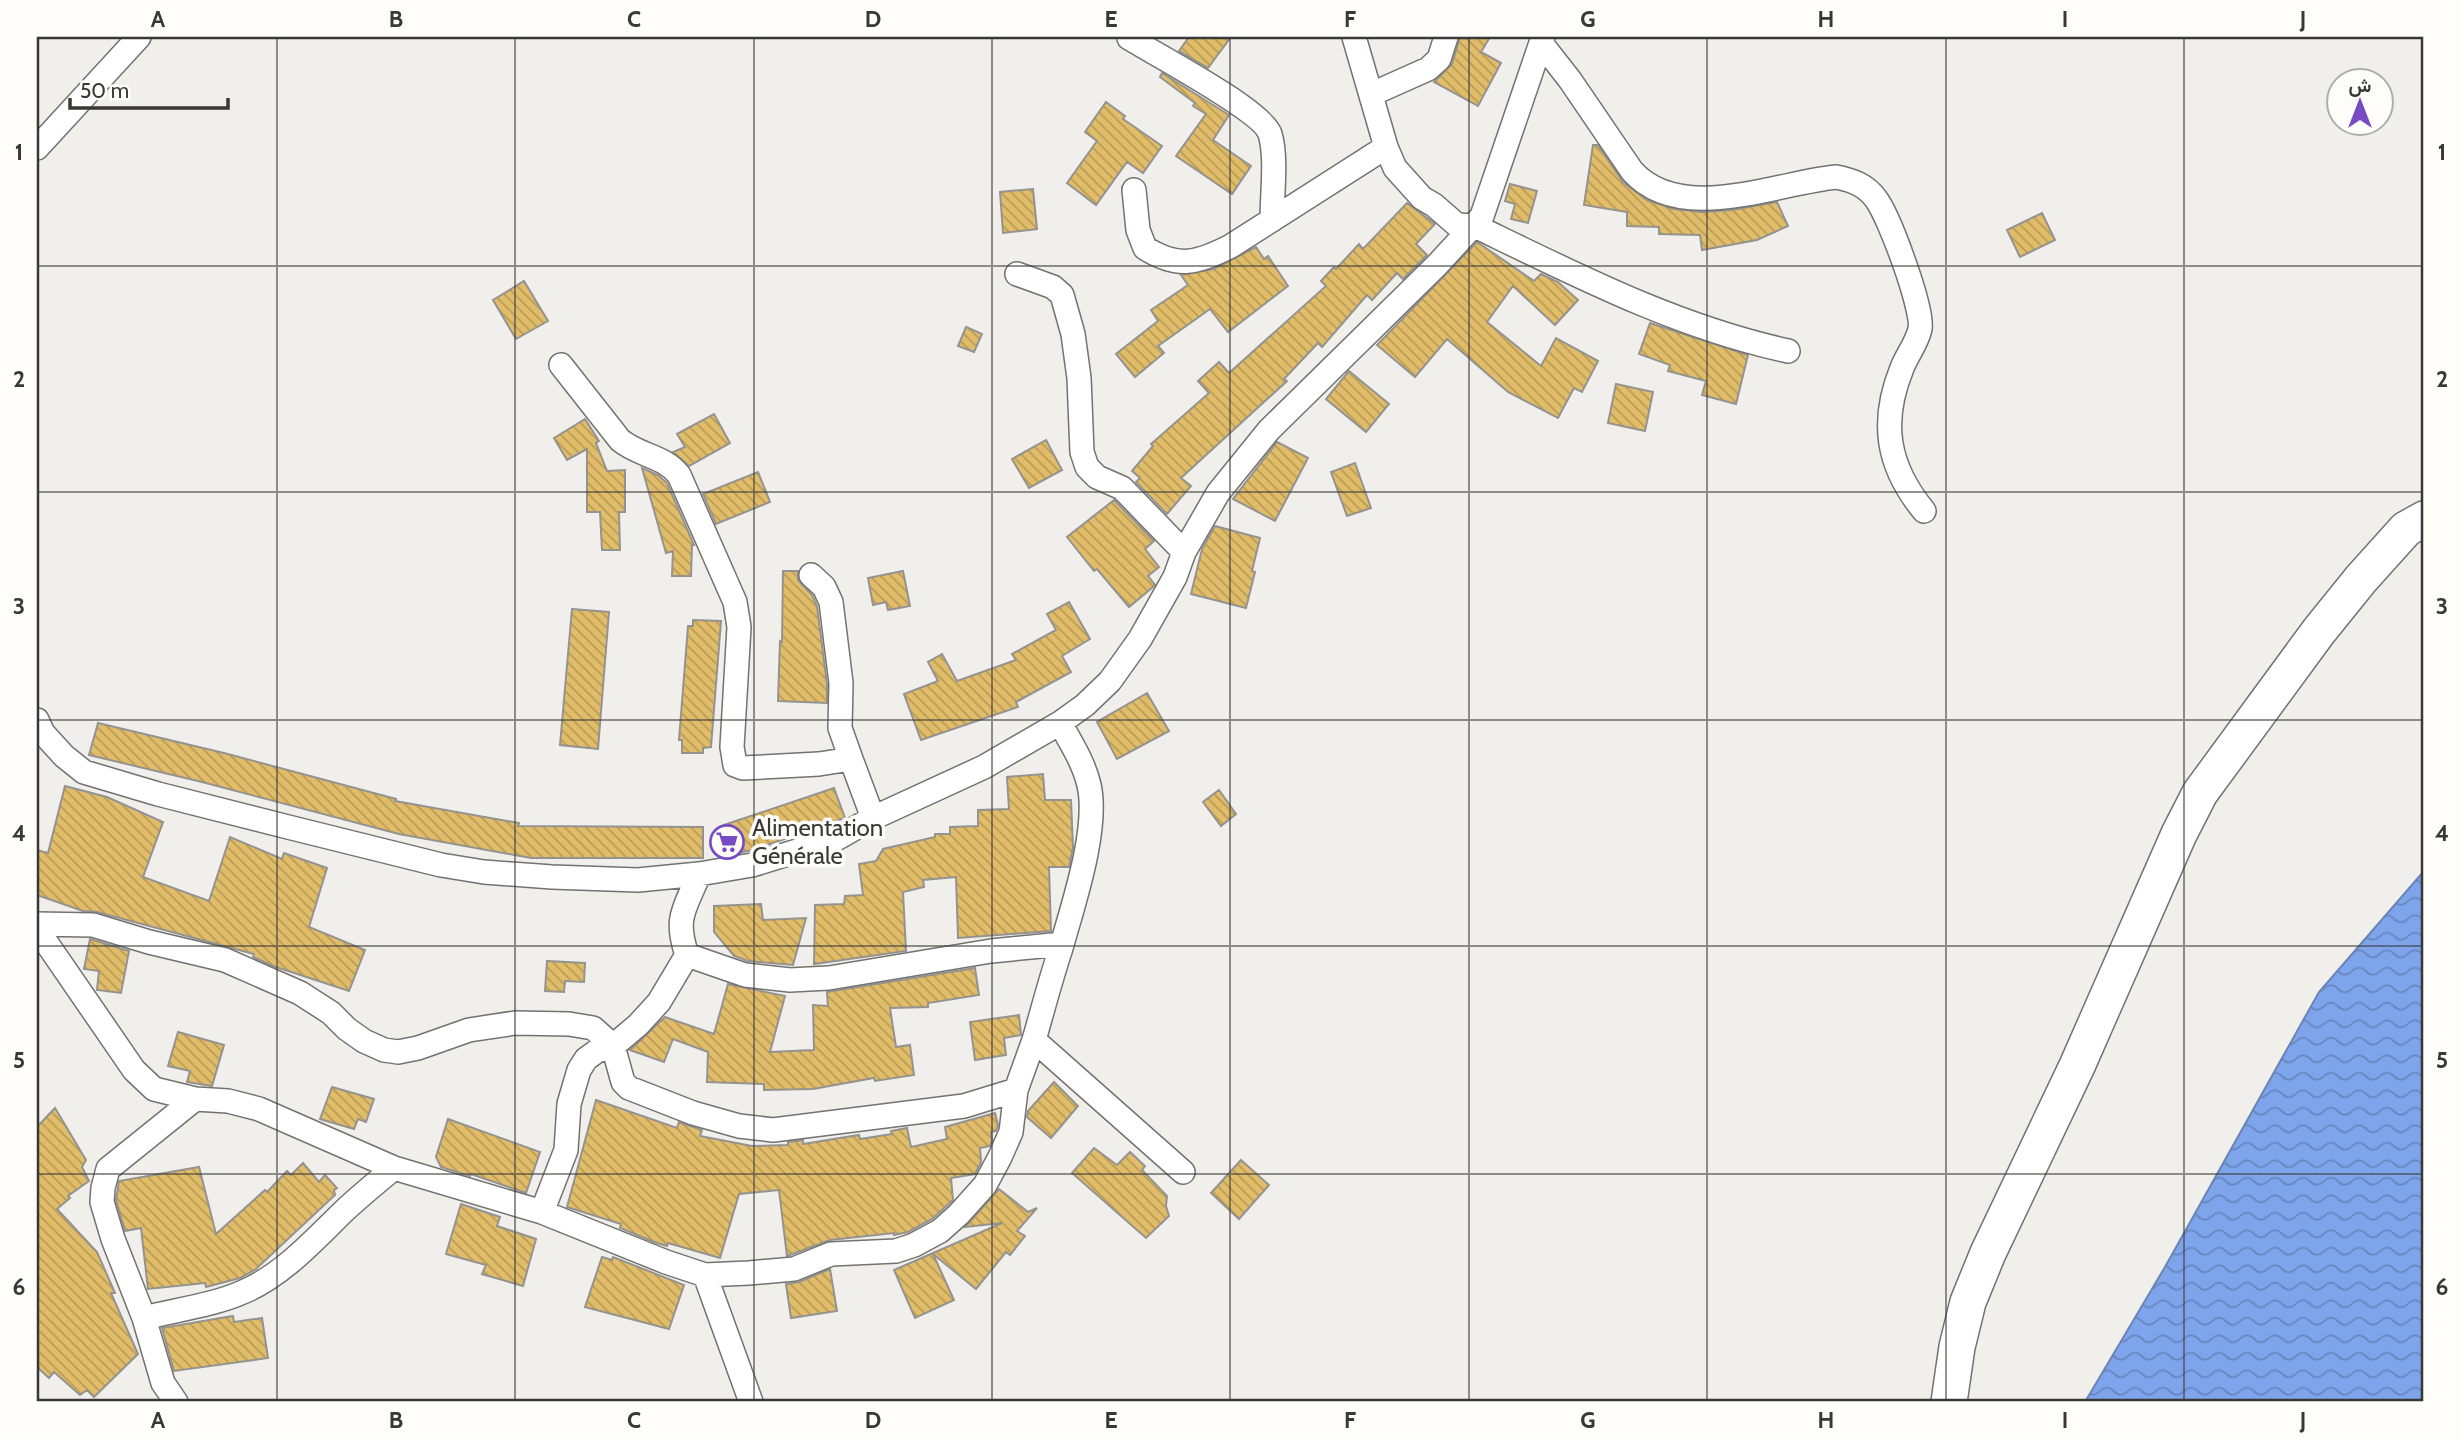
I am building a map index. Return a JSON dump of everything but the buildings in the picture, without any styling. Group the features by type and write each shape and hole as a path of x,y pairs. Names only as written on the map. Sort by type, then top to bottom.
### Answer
{"main road":[{"path":"1949,1402 1957,1347 1968,1302 1988,1253 2077,1066 2142,915 2190,813 2214,774 2319,631 2385,550 2406,529 2424,519"}],"street":[{"path":"37,148 139,37"},
{"path":"1354,37 1395,168 1422,198 1457,225 1475,226 1658,311 1745,342 1788,351"},
{"path":"1372,94 1428,69 1439,59 1446,37"},
{"path":"1129,38 1240,104 1270,130 1272,220"},
{"path":"37,720 43,733 83,772 158,794 441,864 484,872 638,880 699,874 752,864 836,839 873,818 984,767 1060,723 1085,705 1110,681 1146,629 1175,577 1184,552 1218,493 1269,430 1482,216 1542,40"},
{"path":"1542,40 1632,171 1654,190 1691,198 1723,197 1836,177 1853,180 1867,188 1877,200 1898,249 1921,319 1920,330 1894,388 1889,417 1891,449 1896,470 1924,511"},
{"path":"1134,190 1138,230 1144,248 1167,259 1205,260 1386,146"},
{"path":"1017,274 1053,287 1062,295 1068,311 1079,378 1082,452 1087,467 1097,477 1122,488 1184,552"},
{"path":"561,365 621,440 629,447 671,465 679,475 714,553 735,602 739,627 732,747 736,765 743,768 819,764 851,759"},
{"path":"811,575 824,587 831,602 841,683 840,728 873,818"},
{"path":"37,929 134,1070 154,1089 195,1099 228,1101 259,1109 394,1168 542,1212 705,1275 794,1269 831,1254 895,1251 914,1245 940,1231 959,1214 985,1185 1011,1132 1016,1090 1071,917 1092,807 1090,787 1083,765 1060,723"},
{"path":"699,874 680,921 680,937 687,955 745,975 790,980 829,978 991,951 1062,944"},
{"path":"37,924 93,925 225,960 300,993 331,1013 364,1041 384,1050 398,1052 418,1048 468,1030 515,1023 569,1024 593,1028 613,1046 623,1082 629,1088 692,1113 751,1127 773,1130 917,1113 964,1106 1016,1090"},
{"path":"542,1212 566,1150 569,1104 579,1070 586,1059 597,1051 613,1046 638,1025 659,1002 687,955"},
{"path":"1034,1040 1183,1172"},
{"path":"176,1402 163,1383 144,1318 102,1202 108,1169 195,1099"},
{"path":"144,1318 210,1303 263,1282 310,1245 394,1168"},
{"path":"705,1275 751,1402"}],"water":[{"path":"2424,871 2424,1402 2085,1402 2165,1267 2319,992"}],"place":[{"name":"Alimentation Générale","path":"727,842"}]}
